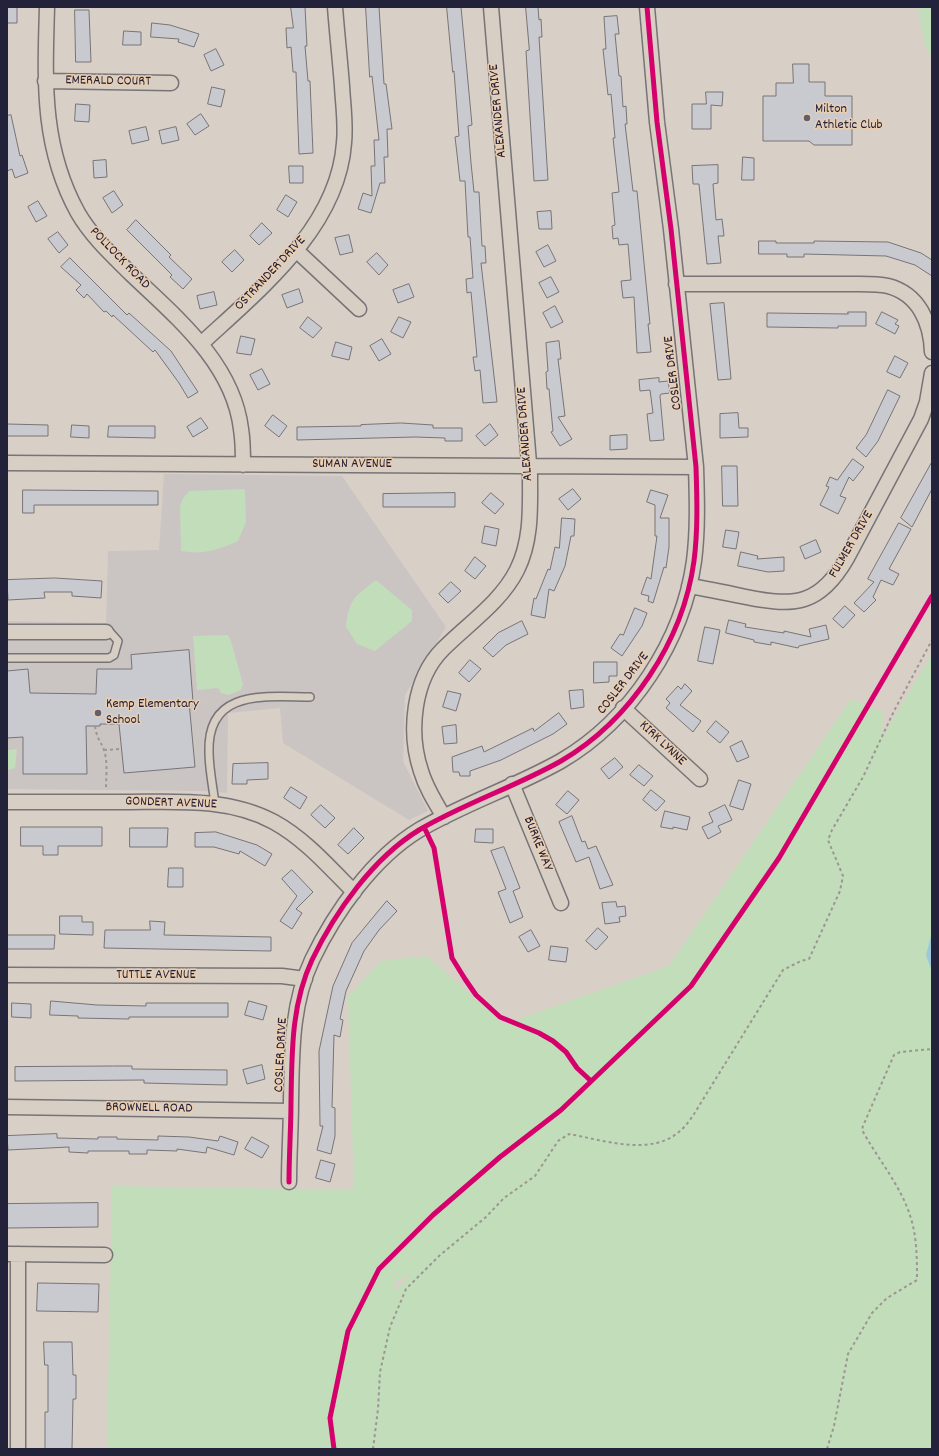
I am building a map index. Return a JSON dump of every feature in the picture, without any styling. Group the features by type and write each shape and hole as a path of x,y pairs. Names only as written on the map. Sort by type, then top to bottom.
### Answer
{"street":[{"name":"POLLOCK ROAD","path":"47,7 47,114 57,163 66,188 79,214 105,249 201,344 218,369 236,407 241,428 243,465"},
{"name":"OSTRANDER DRIVE","path":"201,344 276,273 309,234 331,195 341,164 345,125 335,7"},
{"name":"ALEXANDER DRIVE","path":"444,817 427,788 416,753 414,718 417,701 429,669 441,651 498,597 518,569 529,535 529,467 491,7"},
{"name":"COSLER DRIVE","path":"289,1182 293,1029 305,979 322,941 354,892 372,871 397,847 418,831 563,760 603,729 623,708 647,678 661,657 677,623 689,586 696,539 696,467 657,122 647,7"},
{"name":"EMERALD COURT","path":"46,81 171,83"},
{"path":"296,250 359,309"},
{"path":"676,284 852,284 887,286 898,289 919,306 928,325 932,352"},
{"name":"FULMER DRIVE","path":"689,586 774,602 790,602 808,597 828,585 837,576 916,429 927,402 932,373"},
{"name":"SUMAN AVENUE","path":"7,463 696,467"},
{"path":"7,632 106,632"},
{"name":"KIRK LYNNE","path":"623,708 700,779"},
{"name":"BURKE WAY","path":"512,784 561,903"},
{"name":"GONDERT AVENUE","path":"7,802 194,802 215,804 259,815 285,829 306,844 354,892"},
{"name":"TUTTLE AVENUE","path":"7,975 282,976 305,979"},
{"name":"BROWNELL ROAD","path":"7,1107 291,1111"},
{"path":"18,1449 12,1254 105,1255"}],"lane":[{"path":"7,658 109,658 114,655 118,641 110,632 106,632"},
{"path":"215,804 209,751 212,729 216,717 233,703 255,698 310,697"}],"path":[{"path":"373,1449 378,1409 380,1372 390,1327 406,1290 439,1256 486,1217 504,1198 535,1176 558,1140 569,1134 635,1145 650,1144 669,1139 680,1131 694,1114 782,970 809,959 840,891 843,876 828,840 832,830 863,777 894,711 932,640"},
{"path":"95,726 97,738 104,750 106,769 105,802"},
{"path":"104,750 121,749"},
{"path":"827,1449 834,1426 848,1354 872,1313 887,1298 917,1280 917,1252 912,1221 902,1195 862,1130 863,1126 894,1055 900,1052 932,1049"}],"shaded area":[{"path":"164,474 342,476 446,627 405,695 403,761 428,811 409,820 283,743 280,708 228,713 227,793 205,791 7,789 7,621 106,623 108,551 159,550"}],"green space":[{"path":"918,7 932,7 932,59 924,42"},
{"path":"245,489 246,522 238,541 210,551 181,551 180,507 182,500 189,491"},
{"path":"376,580 412,610 412,621 375,651 357,644 346,627 349,610 354,599"},
{"path":"228,635 243,684 241,690 229,695 221,693 218,688 197,690 193,636"},
{"path":"932,654 932,1449 107,1449 112,1186 354,1190 348,996 381,961 427,956 504,1024 669,966 851,699 883,712 882,738","holes":["410,1276 394,1291 396,1281"]},
{"path":"17,749 15,768 7,770 7,750"}],"water":[{"path":"932,932 932,972 926,955"}],"building":[{"path":"7,7 17,7 17,23 7,23"},
{"path":"291,7 305,7 307,46 305,46 308,81 310,81 313,153 299,154 296,72 293,72 291,47 287,48 286,28 293,28"},
{"path":"366,7 379,7 384,84 386,84 392,129 387,129 388,157 384,157 385,183 380,183 371,213 358,209 363,193 372,196 371,166 375,166 374,140 379,140 372,76 370,77"},
{"path":"447,7 461,7 472,125 468,126 471,163 474,192 479,192 482,246 485,246 486,263 481,263 497,402 483,403 480,370 475,371 473,357 477,357 471,292 467,293 466,279 473,278 470,237 468,237 465,181 460,181 455,137 459,136"},
{"path":"526,7 538,7 539,20 541,19 542,37 539,37 548,180 534,181 526,51 529,50"},
{"path":"75,10 89,10 91,62 76,62"},
{"path":"617,16 619,34 615,34 619,76 621,76 623,107 626,106 627,124 625,124 633,191 637,191 650,324 648,324 651,352 637,353 634,297 623,298 621,281 631,280 628,244 619,245 618,238 613,239 612,226 615,225 612,193 619,192 613,138 615,138 611,94 608,95 603,49 606,49 604,17"},
{"path":"152,23 170,25 199,34 194,47 178,42 179,39 151,37"},
{"path":"124,31 141,32 141,45 123,45"},
{"path":"216,49 224,65 211,71 204,55"},
{"name":"Milton Athletic Club","path":"793,64 809,64 809,82 825,82 825,96 852,96 852,145 814,145 809,141 763,141 763,96 776,96 776,83 793,83"},
{"path":"212,87 225,90 221,107 208,104"},
{"path":"706,92 723,92 722,106 711,105 711,129 692,129 692,104 706,104"},
{"path":"76,104 90,105 89,122 75,121"},
{"path":"201,114 209,126 195,135 187,124"},
{"path":"11,115 20,156 22,155 28,173 15,178 12,169 7,171 7,116"},
{"path":"146,127 149,140 132,144 129,131"},
{"path":"176,127 179,140 162,144 159,131"},
{"path":"743,157 754,158 754,180 742,180"},
{"path":"106,160 107,177 94,178 93,161"},
{"path":"718,165 718,183 713,184 716,220 722,219 724,236 718,236 721,263 707,264 699,184 693,184 692,166"},
{"path":"289,166 303,166 303,183 290,183"},
{"path":"114,191 123,205 112,213 103,198"},
{"path":"286,195 297,202 288,217 277,210"},
{"path":"38,201 47,216 36,222 28,207"},
{"path":"551,211 552,229 539,229 537,212"},
{"path":"136,220 171,255 169,257 192,279 183,289 170,277 172,275 127,230"},
{"path":"262,223 272,233 259,245 250,236"},
{"path":"58,232 68,245 59,253 48,239"},
{"path":"349,235 353,252 340,255 335,238"},
{"path":"759,241 776,241 776,243 814,243 814,241 888,242 921,253 932,260 932,276 915,265 886,256 804,254 804,257 787,257 787,254 759,254"},
{"path":"548,245 556,261 544,267 536,252"},
{"path":"235,250 244,260 232,272 222,262"},
{"path":"377,253 388,265 379,275 367,262"},
{"path":"70,258 127,315 129,313 171,351 198,392 188,398 155,350 153,352 113,315 112,317 106,311 104,312 87,294 84,298 76,290 81,285 61,267"},
{"path":"551,277 559,292 547,298 539,283"},
{"path":"409,284 414,297 398,303 393,290"},
{"path":"299,289 303,302 287,308 282,295"},
{"path":"214,292 217,305 200,309 197,296"},
{"path":"724,303 731,379 718,380 710,304"},
{"path":"555,306 563,322 551,328 543,313"},
{"path":"848,312 866,312 866,326 838,326 838,328 767,327 767,313 848,314"},
{"path":"882,312 898,320 895,324 899,326 895,334 876,324"},
{"path":"308,317 322,328 313,338 300,328"},
{"path":"399,317 411,322 403,338 391,332"},
{"path":"241,336 255,339 251,355 237,353"},
{"path":"382,339 391,354 379,361 370,346"},
{"path":"559,341 561,359 558,359 565,416 558,417 572,439 560,446 551,432 553,431 546,372 548,371 546,343"},
{"path":"336,342 352,347 349,360 332,356"},
{"path":"895,356 908,363 900,378 887,372"},
{"path":"262,369 270,384 258,390 250,375"},
{"path":"659,378 659,382 668,381 670,393 661,394 660,396 664,440 650,441 647,414 653,413 650,390 640,391 639,380"},
{"path":"888,390 900,396 878,441 866,457 856,448 866,435"},
{"path":"738,413 739,428 748,428 748,437 720,438 720,414"},
{"path":"273,415 287,426 279,437 265,426"},
{"path":"201,418 208,428 193,437 187,427"},
{"path":"401,423 433,425 433,428 462,428 462,441 445,441 445,438 415,437 297,440 297,427 361,426"},
{"path":"7,424 48,425 48,436 7,436"},
{"path":"490,424 498,435 485,446 476,436"},
{"path":"72,425 89,426 89,438 71,437"},
{"path":"109,426 155,426 155,438 108,437"},
{"path":"627,435 627,449 610,450 610,436"},
{"path":"853,459 864,467 853,481 849,477 840,496 846,498 838,514 820,505 829,487 826,486 830,477 837,480"},
{"path":"932,462 932,489 912,527 901,518"},
{"path":"722,466 737,466 738,506 723,506"},
{"path":"573,489 581,499 568,510 559,499"},
{"path":"23,490 158,491 158,505 34,505 34,513 23,513"},
{"path":"651,490 668,495 660,518 669,518 669,547 666,568 664,567 653,603 648,601 649,596 641,594 647,577 651,579 657,536 655,536 655,505 647,502"},
{"path":"455,493 455,507 383,507 383,494"},
{"path":"491,493 504,504 495,514 482,503"},
{"path":"562,518 575,519 574,536 571,536 565,566 554,591 549,589 545,618 531,615 534,598 536,599 548,569 550,570 555,547 559,548"},
{"path":"899,523 911,529 889,569 899,574 893,585 881,580 873,597 876,600 864,612 854,603 874,582 868,579"},
{"path":"485,526 499,529 496,546 482,543"},
{"path":"726,530 739,532 736,549 723,547"},
{"path":"816,540 821,552 805,559 800,547"},
{"path":"741,552 758,556 757,559 784,557 784,571 768,572 738,566"},
{"path":"475,557 486,566 475,579 465,571"},
{"path":"55,578 102,581 101,598 72,596 72,592 44,592 45,598 8,600 7,580"},
{"path":"451,582 461,591 448,603 439,594"},
{"path":"845,606 855,615 843,628 833,619"},
{"path":"635,608 647,613 642,626 622,656 611,648 620,634 623,635"},
{"path":"729,620 746,624 745,627 784,633 784,631 811,637 809,629 826,625 829,639 799,646 798,648 771,642 771,645 754,642 754,640 726,633"},
{"path":"522,621 528,634 506,645 493,657 483,648 498,633"},
{"path":"705,627 720,630 713,664 698,661"},
{"name":"Kemp Elementary School","path":"189,650 193,702 189,702 195,767 124,773 119,724 100,724 100,726 86,726 87,774 23,774 23,737 7,738 7,671 28,669 30,693 96,694 97,669 132,669 131,655"},
{"path":"470,660 481,669 469,682 459,673"},
{"path":"594,662 617,662 617,676 609,676 609,682 594,683"},
{"path":"685,684 692,691 680,705 701,721 693,732 666,708 670,703 666,699 678,686 681,689"},
{"path":"583,690 584,707 571,709 569,691"},
{"path":"448,691 461,694 456,711 443,707"},
{"path":"559,713 567,724 553,734 501,760 470,771 470,776 460,776 459,772 453,772 452,757 482,746 484,752 533,728 534,731"},
{"path":"716,721 729,732 720,743 707,732"},
{"path":"456,725 457,743 444,744 442,727"},
{"path":"742,741 749,757 737,762 730,747"},
{"path":"615,758 623,767 609,779 601,769"},
{"path":"268,763 268,779 247,780 247,784 232,784 233,764"},
{"path":"639,765 653,776 644,786 630,775"},
{"path":"739,780 751,784 743,810 730,806"},
{"path":"291,787 307,797 300,809 284,798"},
{"path":"651,790 665,801 656,811 643,800"},
{"path":"568,791 579,800 567,814 556,805"},
{"path":"321,805 335,818 325,828 311,815"},
{"path":"725,805 732,820 718,826 721,832 708,839 702,827 713,822 709,813"},
{"path":"665,811 690,817 687,830 673,827 673,829 661,827"},
{"path":"572,816 582,842 585,841 588,849 596,846 613,885 600,889 589,857 576,862 559,822"},
{"path":"21,827 102,827 102,846 58,846 58,855 43,855 43,846 21,846"},
{"path":"130,828 168,828 167,847 130,847"},
{"path":"354,828 364,838 348,854 338,845"},
{"path":"476,829 493,829 493,843 475,842"},
{"path":"216,832 257,845 272,854 265,866 240,851 239,854 214,847 195,847 195,833"},
{"path":"504,847 520,888 513,891 523,917 510,923 498,892 506,889 491,851"},
{"path":"169,868 183,868 183,887 168,887"},
{"path":"292,870 313,892 296,909 302,913 292,929 280,921 297,896 282,879"},
{"path":"387,901 397,911 379,930 364,951 346,991 340,1019 343,1020 340,1037 334,1035 332,1107 335,1108 335,1136 331,1154 317,1150 323,1126 320,1126 319,1051 333,986 352,943"},
{"path":"616,902 617,907 625,906 626,916 619,917 620,922 605,924 602,903"},
{"path":"60,916 82,916 82,922 93,922 93,935 60,934"},
{"path":"150,921 165,922 164,935 271,937 271,951 104,948 105,930 150,930"},
{"path":"598,928 608,937 596,950 586,941"},
{"path":"531,930 540,946 528,952 519,937"},
{"path":"7,935 55,935 54,949 7,949"},
{"path":"551,946 568,948 566,962 549,960"},
{"path":"51,1001 97,1005 146,1006 146,1003 228,1003 228,1017 129,1017 129,1019 78,1018 78,1016 50,1015"},
{"path":"249,1001 267,1006 263,1020 245,1015"},
{"path":"12,1003 31,1004 31,1018 12,1017"},
{"path":"262,1065 265,1079 247,1084 243,1070"},
{"path":"132,1066 132,1069 227,1070 227,1085 144,1083 144,1080 15,1081 15,1067"},
{"path":"57,1134 57,1138 98,1139 98,1137 117,1137 117,1139 158,1140 158,1136 189,1137 218,1141 220,1136 238,1142 234,1155 207,1147 206,1153 177,1149 177,1151 147,1150 147,1154 129,1154 129,1151 88,1151 88,1153 69,1152 69,1147 8,1150 7,1136"},
{"path":"252,1137 269,1146 262,1158 245,1149"},
{"path":"321,1160 335,1164 330,1182 316,1178"},
{"path":"98,1203 98,1227 7,1228 7,1204"},
{"path":"38,1283 99,1284 98,1312 37,1311"},
{"path":"44,1342 72,1342 73,1375 76,1375 76,1399 73,1399 72,1449 45,1449 45,1412 48,1412 48,1365 45,1365"}],"cycle path":[{"path":"289,1182 292,1065 296,1012 305,977 312,960 332,923 344,905 386,855 419,830 454,811 526,779 561,761 586,744 610,724 631,701 650,676 666,649 688,591 694,561 696,538 696,467 671,229 657,122 647,7"},
{"path":"334,1449 330,1418 348,1331 379,1269 433,1215 500,1157 561,1110 691,986 779,858 932,596"},
{"path":"424,827 434,848 452,958 465,979 476,995 500,1017 539,1033 553,1041 566,1052 577,1068 591,1081"}],"place":[{"name":"Milton Athletic Club","path":"807,118"},
{"name":"Kemp Elementary School","path":"98,713"}]}
